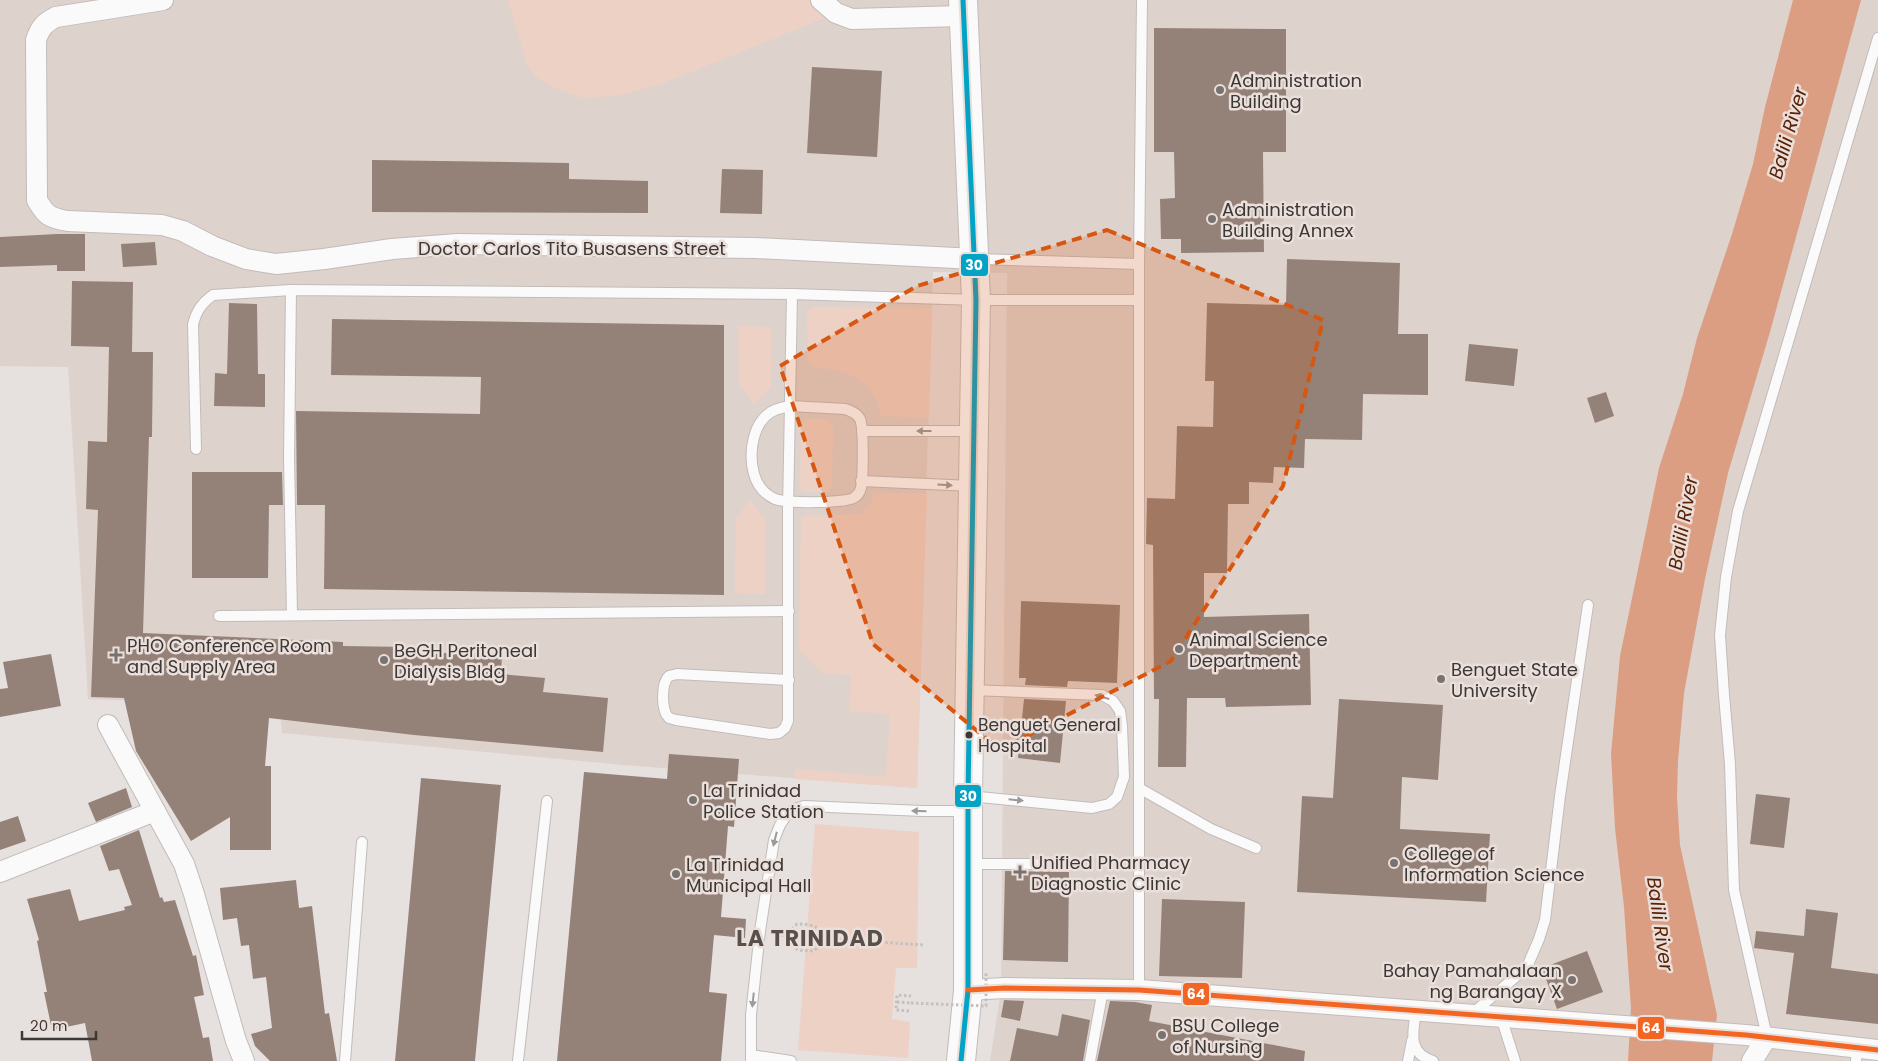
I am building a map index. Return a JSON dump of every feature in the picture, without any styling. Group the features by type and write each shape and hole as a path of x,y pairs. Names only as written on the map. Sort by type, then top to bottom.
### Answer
{"highway":[{"path":"961,1061 977,981 968,864 976,300 963,8"}],"street":[{"name":"Doctor Carlos Tito Busasens Street","path":"163,0 56,17 46,22 40,29 36,40 37,200 44,212 54,218 68,221 162,225 183,231 212,246 246,259 276,264 392,249 458,244 756,248 975,259"},
{"path":"821,0 836,13 852,18 963,8"},
{"path":"108,724 184,864 236,1041 244,1061"},
{"path":"0,872 155,811"},
{"path":"977,981 1005,988 1138,990 1746,1035 1767,1037 1857,1054 1878,1050"},
{"path":"1752,1061 1767,1037"}],"lane":[{"path":"1138,990 1139,264 1142,0"},
{"path":"1767,1037 1734,890 1730,764 1720,635 1725,587 1738,511 1878,38"},
{"path":"975,259 1139,264"},
{"path":"196,449 193,324 196,312 204,301 213,294 291,290 792,294 976,300 1139,300"},
{"path":"291,290 289,458 292,614"},
{"path":"789,680 677,674 669,676 664,683 664,709 669,718 676,720 770,734 779,733 785,728 788,721 789,680 788,502 792,294"},
{"path":"790,406 851,410 860,419 862,431 862,481 860,492 852,500 788,502 775,499 758,486 753,472 752,448 755,433 766,415 775,410 790,406"},
{"path":"862,431 973,431"},
{"path":"862,481 972,486"},
{"path":"1470,1016 1527,968 1545,920 1560,796 1588,605"},
{"path":"219,616 788,611"},
{"path":"791,1061 751,1058 751,1015 760,931 774,840 787,814 794,809 804,806 923,811 968,804 1092,808 1109,804 1117,797 1124,777 1122,726 1120,711 1113,701 1102,695 970,690"},
{"path":"1139,788 1211,829 1256,848"},
{"path":"518,1061 547,801"},
{"path":"345,1061 362,842"},
{"path":"968,864 1041,864"},
{"path":"1090,1061 1103,989"},
{"path":"1408,1061 1416,1011"},
{"path":"1501,1017 1516,1061"},
{"path":"1412,1042 1416,1049 1424,1056 1434,1061"}],"path":[{"path":"832,939 811,924 797,924 790,930 791,945 798,950 813,951 832,939 924,945"},
{"path":"820,946 821,930"},
{"path":"897,1002 986,1006 977,981"},
{"path":"909,1011 896,1010 897,1002 898,995 911,996"}],"highlighted area":[{"path":"1107,230 1323,320 1283,486 1171,661 1000,750 873,644 780,366 917,286"}],"shaded area":[{"name":"Benguet State University","path":"0,0 1878,0 1878,1061 990,1061 1001,991 1007,273 933,272 917,788 624,765 282,733 280,706 88,699 68,367 0,366"},
{"path":"508,0 816,0 827,17 661,84 621,95 584,98 555,88 536,77 527,64"},
{"path":"815,307 932,308 929,418 881,416 875,397 864,383 857,378 840,371 810,366 808,362 807,313"},
{"path":"738,326 771,327 771,386 754,404 739,383"},
{"path":"806,419 826,419 833,425 832,485 829,492 805,492 801,490 801,426"},
{"path":"874,493 927,493 917,788 795,779 795,769 886,777 890,714 849,711 851,675 823,673 799,650 801,516 860,514 869,505"},
{"path":"750,500 766,520 765,594 735,593 736,519"},
{"path":"815,824 919,832 917,968 896,968 892,1019 910,1022 908,1058 798,1050"}],"water":[{"name":"Balili River","path":"1793,0 1861,0 1770,332 1728,473 1705,579 1684,693 1677,797 1680,845 1717,1015 1712,1061 1628,1061 1631,1008 1624,907 1615,828 1611,754 1620,656 1659,468 1683,394 1697,338 1753,164 1765,107"}],"building":[{"name":"Administration Building","path":"1154,28 1286,29 1286,152 1263,152 1264,252 1181,253 1181,239 1161,239 1160,199 1175,198 1174,152 1154,152"},
{"path":"812,67 882,71 877,157 807,153"},
{"path":"372,160 569,163 569,179 648,181 648,213 372,212"},
{"path":"722,169 763,170 762,214 720,213"},
{"path":"85,234 85,271 57,271 57,265 0,267 0,237"},
{"path":"155,242 157,265 123,267 121,244"},
{"path":"1287,259 1400,263 1398,334 1428,334 1428,395 1363,394 1362,440 1305,439 1304,468 1274,467 1273,483 1249,482 1249,504 1228,504 1227,573 1204,573 1204,617 1309,614 1311,705 1226,707 1225,698 1187,698 1186,767 1158,767 1159,699 1154,699 1153,545 1146,544 1147,498 1175,499 1177,426 1213,427 1214,381 1205,381 1207,303 1286,305"},
{"path":"72,281 133,282 132,352 153,352 152,437 149,437 143,633 343,642 343,646 410,647 442,649 442,653 502,655 501,674 545,678 543,692 608,698 603,752 414,735 269,718 265,766 271,766 271,850 230,850 230,817 191,841 136,751 124,698 91,697 98,510 86,509 88,441 107,442 109,347 71,346"},
{"path":"229,303 257,304 258,374 265,374 265,407 214,406 215,373 227,374"},
{"path":"332,319 724,325 724,595 324,589 325,505 297,505 296,411 480,414 481,377 331,375"},
{"path":"1469,344 1518,349 1514,386 1465,381"},
{"path":"1606,392 1614,416 1595,423 1587,398"},
{"path":"192,472 282,472 283,505 269,505 268,578 192,578"},
{"path":"1021,601 1120,605 1117,683 1068,681 1067,687 1025,685 1026,678 1019,678"},
{"path":"51,654 61,706 0,717 0,689 8,688 3,662"},
{"path":"1024,699 1066,701 1060,763 1018,758"},
{"name":"College of Information Science","path":"1339,699 1443,705 1438,780 1402,777 1400,829 1490,834 1486,902 1297,892 1302,796 1333,798"},
{"path":"669,754 739,759 734,827 728,826 721,917 746,919 745,938 714,935 709,992 727,994 721,1061 557,1061 584,772 667,779"},
{"path":"421,778 501,785 475,1061 395,1061"},
{"path":"126,788 132,807 96,822 88,803"},
{"path":"1756,794 1790,798 1784,848 1750,844"},
{"path":"18,816 26,841 0,850 0,822"},
{"path":"139,830 160,898 162,897 164,902 175,900 193,956 196,955 204,995 194,997 203,1038 209,1037 213,1061 92,1061 85,1023 52,1030 44,992 47,992 37,941 39,940 27,899 70,889 79,921 125,910 124,907 132,905 119,869 109,871 100,846"},
{"path":"1005,871 1069,872 1068,962 1003,960"},
{"path":"296,880 299,908 312,906 325,1014 329,1013 337,1061 270,1061 255,1046 251,1034 272,1028 266,977 253,979 249,945 241,946 237,918 223,920 220,888"},
{"path":"1162,899 1245,902 1242,978 1159,976"},
{"path":"1806,909 1838,913 1831,968 1878,974 1878,1024 1786,1014 1794,953 1754,948 1756,931 1804,936"},
{"name":"Bahay Pamahalaan ng Barangay X","path":"1587,951 1603,992 1557,1009 1542,968"},
{"path":"1004,1000 1024,1001 1020,1021 1001,1017"},
{"path":"1110,1001 1152,1005 1149,1021 1305,1051 1304,1061 1097,1061"},
{"path":"1062,1014 1090,1020 1083,1061 1010,1061 1017,1028 1058,1036"}],"transit line":[{"name":"30","path":"961,1061 968,990 968,796 976,300 963,0"},
{"name":"64","path":"968,990 1005,988 1139,990 1746,1035 1878,1050"}],"place":[{"name":"Administration Building","path":"1220,90"},
{"name":"Administration Building Annex","path":"1212,219"},
{"name":"Animal Science Department","path":"1179,649"},
{"name":"PHO Conference Room and Supply Area","path":"116,655"},
{"name":"BeGH Peritoneal Dialysis Bldg","path":"384,660"},
{"name":"Benguet State University","path":"1441,679"},
{"name":"Benguet General Hospital","path":"969,735"},
{"name":"La Trinidad Police Station","path":"693,800"},
{"name":"College of Information Science","path":"1394,863"},
{"name":"Unified Pharmacy Diagnostic Clinic","path":"1020,872"},
{"name":"La Trinidad Municipal Hall","path":"676,874"},
{"name":"Bahay Pamahalaan ng Barangay X","path":"1572,980"},
{"name":"BSU College of Nursing","path":"1162,1035"}],"district":[{"name":"LA TRINIDAD","path":"810,938"}]}
